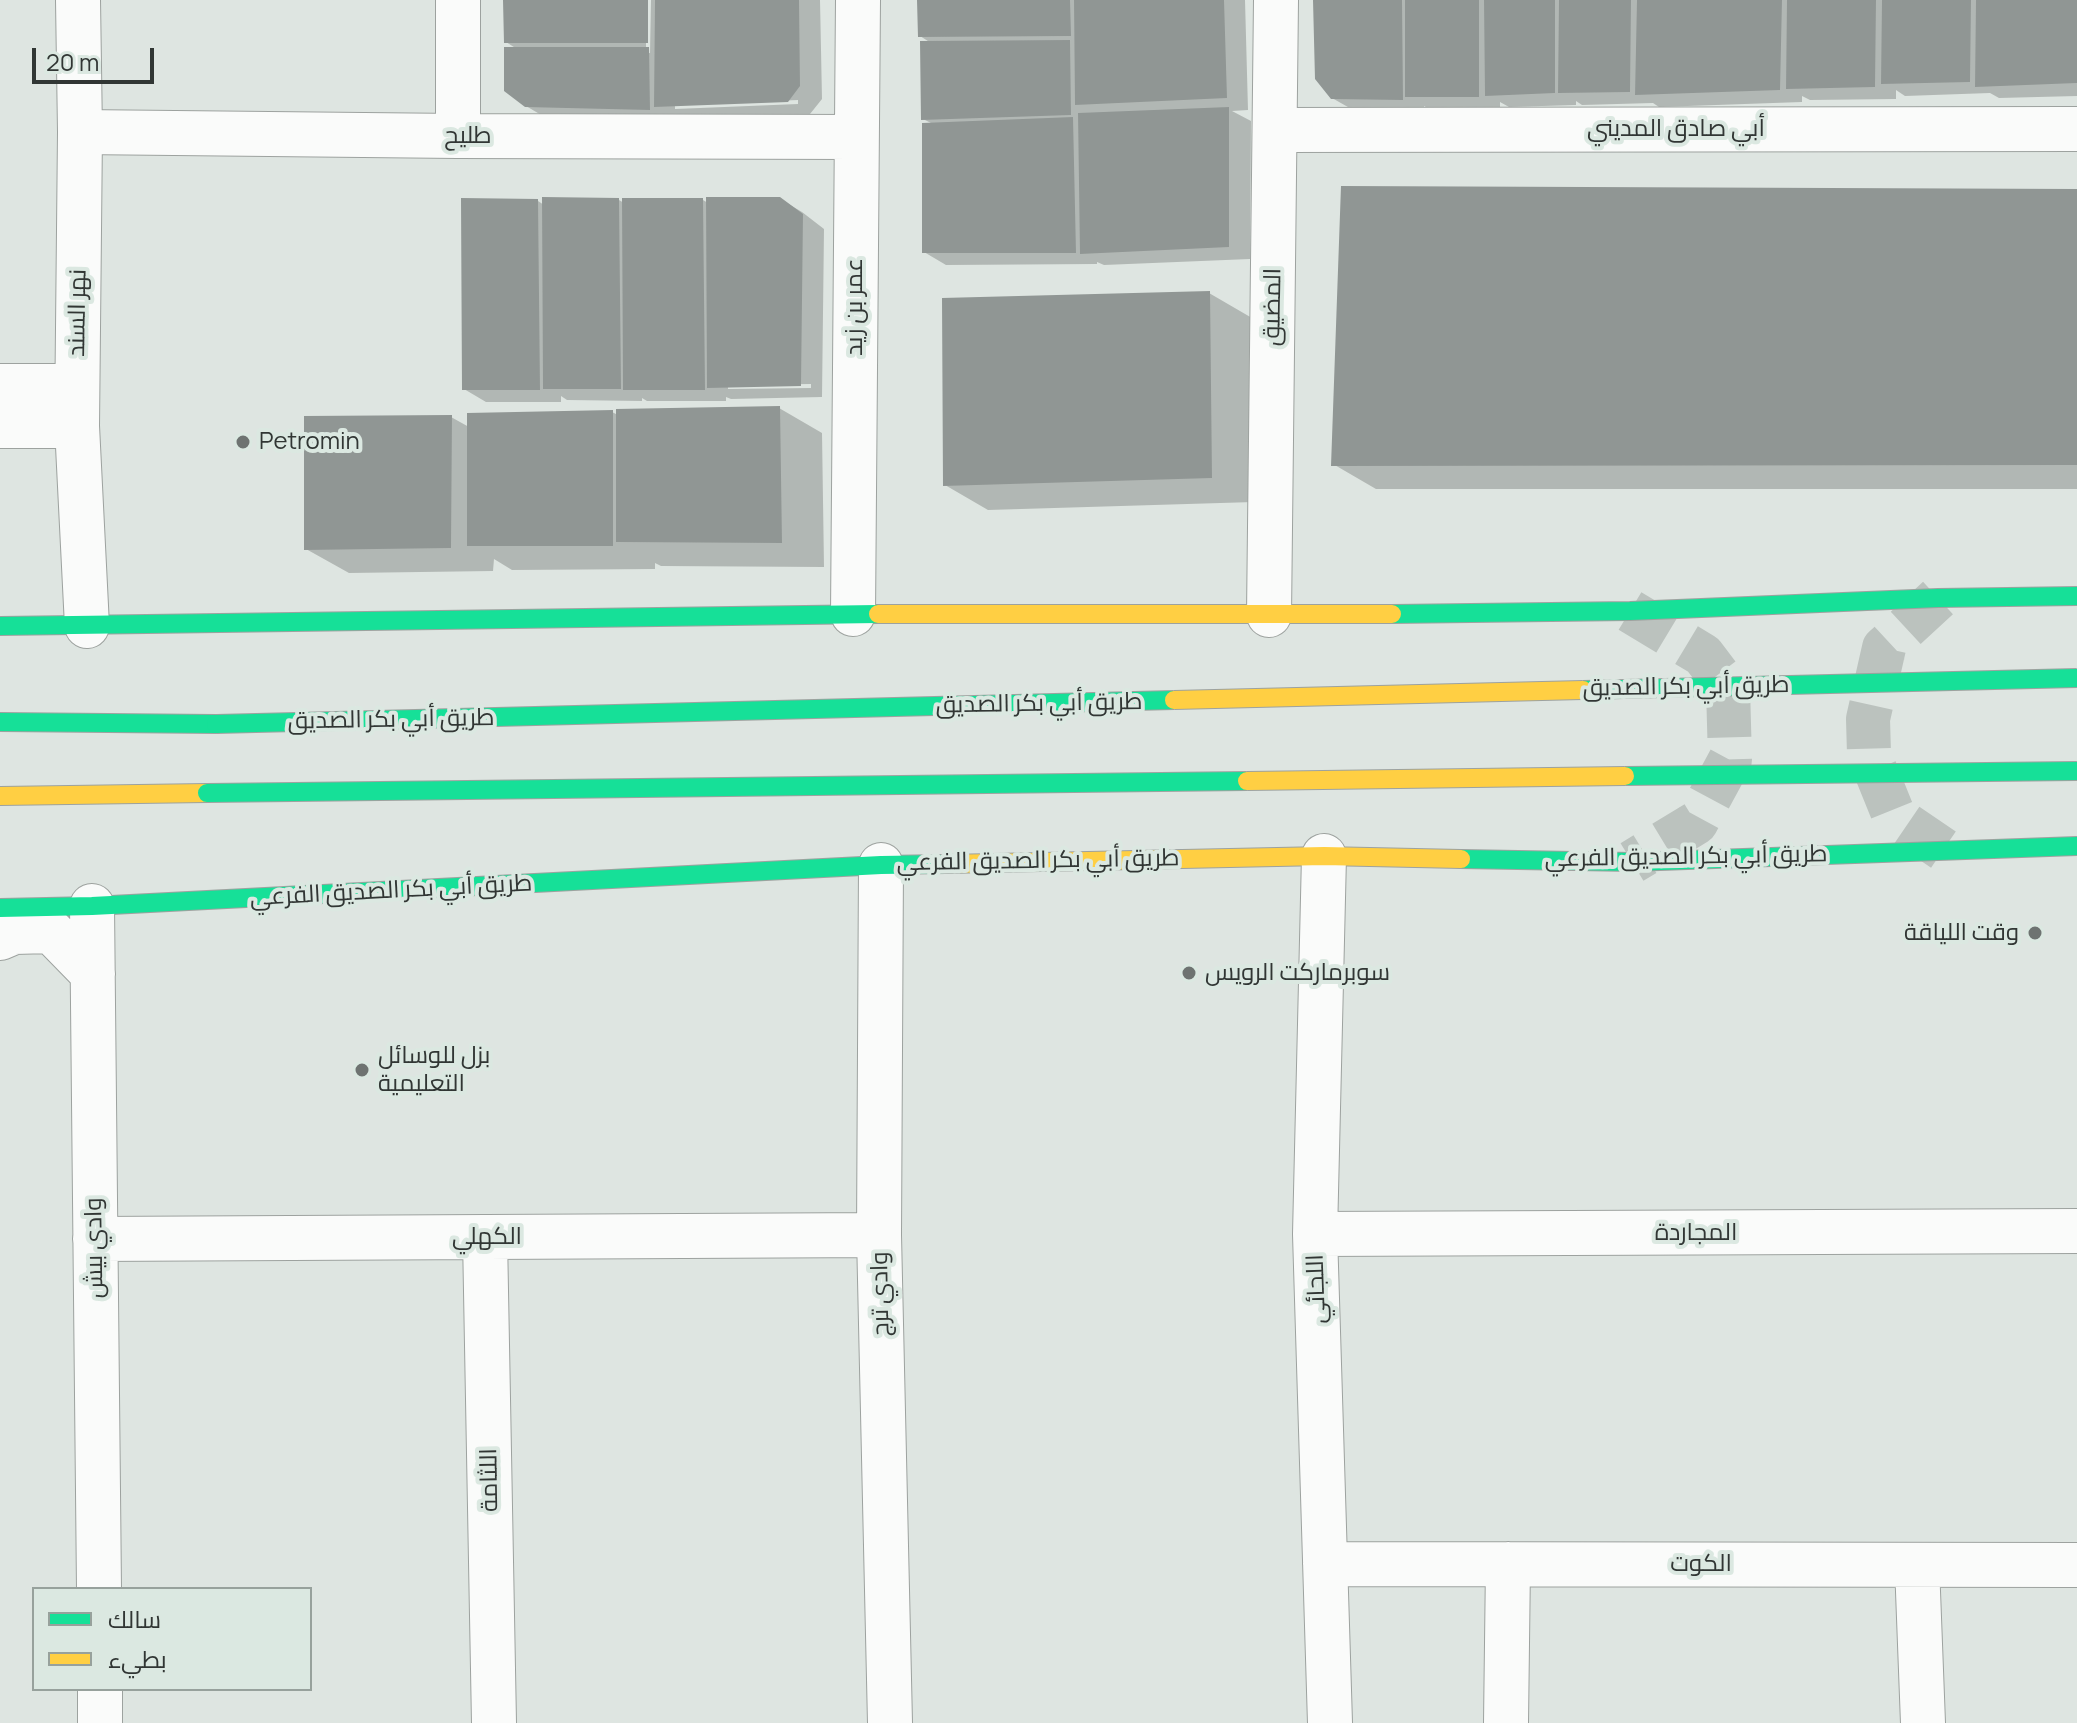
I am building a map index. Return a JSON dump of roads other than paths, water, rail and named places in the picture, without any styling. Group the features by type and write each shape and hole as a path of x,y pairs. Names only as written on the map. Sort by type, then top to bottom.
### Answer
{"street":[{"name":"نهر السند","path":"78,0 77,406 87,626"},
{"path":"458,0 458,136"},
{"name":"عمر بن زيد","path":"853,614 858,0"},
{"name":"المضيق","path":"1269,615 1276,0"},
{"name":"أبي صادق المديني","path":"1275,130 2077,129"},
{"name":"طليح","path":"80,132 856,137"},
{"path":"0,386 77,406"},
{"path":"0,426 77,406"},
{"path":"0,626 853,614 1269,615 1630,611 1938,598 2077,596"},
{"name":"طريق أبي بكر الصديق","path":"0,722 216,724 2077,678"},
{"path":"0,796 2077,771"},
{"name":"طريق أبي بكر الصديق الفرعي","path":"0,908 92,906 881,865 1324,856 1632,862 2077,846"},
{"name":"اللجائي","path":"1324,856 1315,1234 1330,1723"},
{"name":"وادي ترج","path":"881,865 879,1235 890,1723"},
{"name":"وادي بيش","path":"92,906 99,1587"},
{"path":"0,938 14,932 51,931 93,974"},
{"name":"المجاردة","path":"1315,1234 2077,1231"},
{"name":"الكهلي","path":"95,1239 879,1235"},
{"name":"اللثامة","path":"485,1237 494,1723"},
{"name":"الكوت","path":"1325,1564 2077,1565"},
{"path":"1506,1723 1508,1564"},
{"path":"1917,1565 1923,1723"},
{"path":"100,1691 100,1723"}],"tunnel":[{"path":"1938,598 1884,648 1868,719 1869,754 1894,816 1947,852"},
{"path":"1630,611 1703,655 1728,688 1730,760 1696,823 1632,862"}],"place":[{"name":"Petromin","path":"243,442"},
{"name":"وقت اللياقة","path":"2035,933"},
{"name":"سوبرماركت الرويس","path":"1189,973"},
{"name":"بزل للوسائل التعليمية","path":"362,1070"}]}
